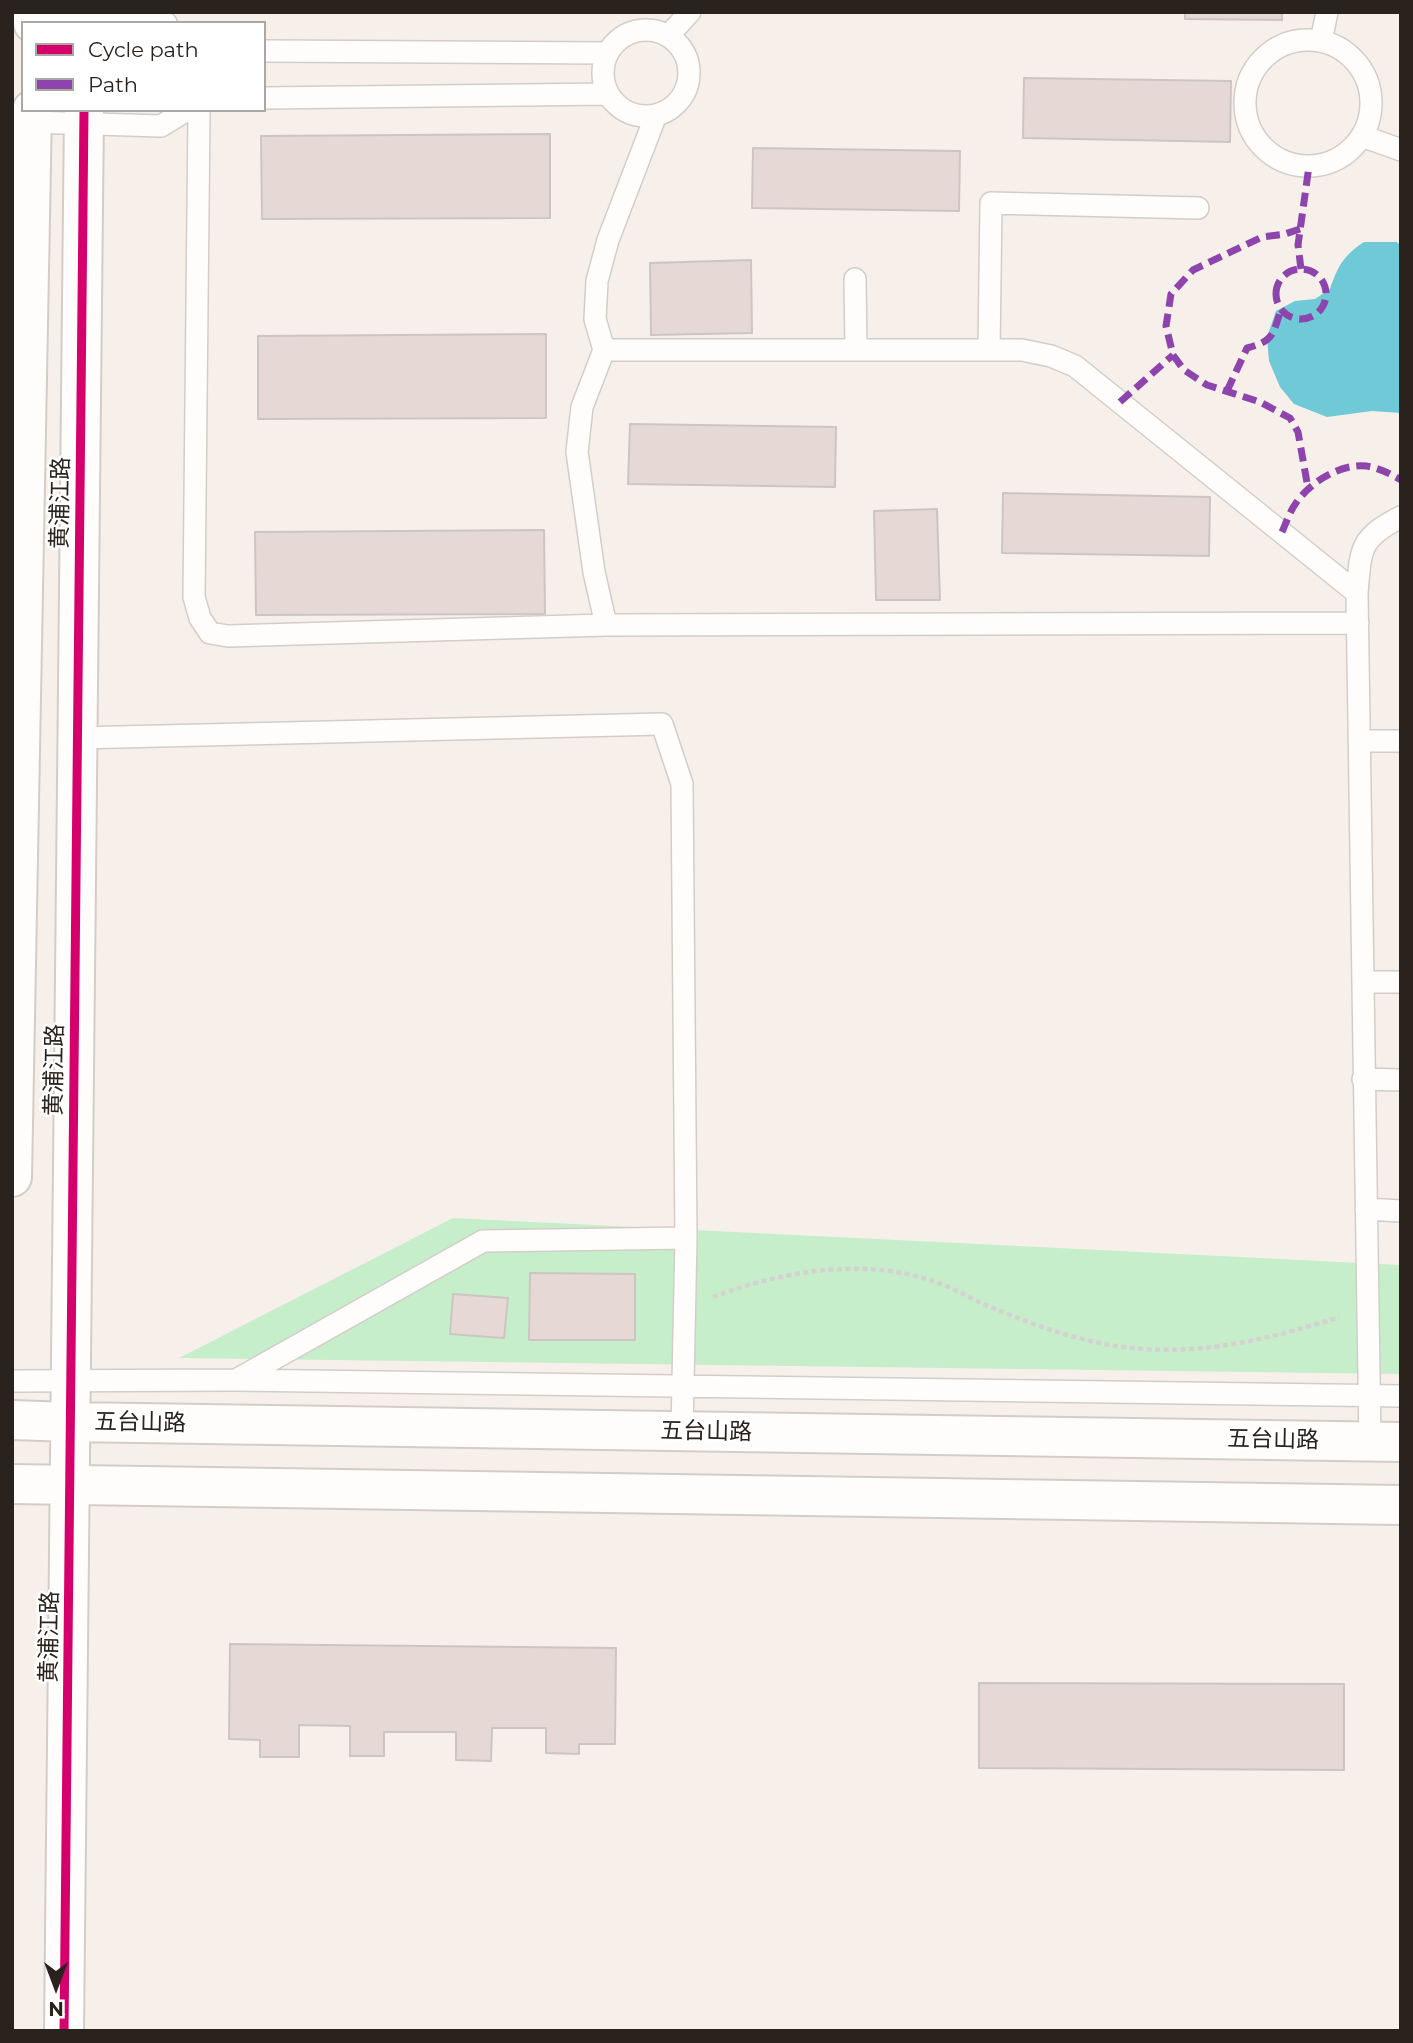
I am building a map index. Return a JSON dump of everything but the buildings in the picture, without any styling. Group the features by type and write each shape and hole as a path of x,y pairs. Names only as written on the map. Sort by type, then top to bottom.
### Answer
{"street":[{"name":"黄浦江路","path":"12,1177 31,116"},
{"name":"黄浦江路","path":"64,2031 84,117"},
{"name":"五台山路","path":"12,1420 1385,1441"},
{"path":"12,1484 1401,1505"}],"lane":[{"path":"668,36 690,12"},
{"path":"1321,41 1327,12"},
{"path":"33,18 134,21"},
{"path":"641,30 668,36 679,45 687,58 690,72 687,87 680,99 669,109 656,115 627,113 607,94 603,80 607,53 616,41 641,30"},
{"path":"1299,40 1321,41 1339,48 1355,61 1366,78 1371,97 1370,117 1362,135 1349,151 1330,162 1309,166 1288,163 1269,153 1254,137 1246,118 1244,97 1250,76 1262,59 1279,46 1299,40"},
{"path":"266,51 607,53"},
{"path":"266,98 607,94"},
{"path":"31,116 84,117 161,126 184,112"},
{"path":"199,112 194,597 200,618 210,633 228,636 606,625 1357,623"},
{"path":"606,625 593,572 577,452 582,407 604,351 595,319 597,281 629,179 656,115"},
{"path":"1362,135 1401,150"},
{"path":"989,351 991,203 1198,208"},
{"path":"855,279 856,351"},
{"path":"604,351 1022,351 1051,356 1075,366 1357,593"},
{"path":"1385,1441 1370,1395 1357,593 1361,550 1378,528 1401,517"},
{"path":"78,738 662,724 682,784 686,1238 682,1431"},
{"path":"1359,741 1401,741"},
{"path":"1363,982 1401,982"},
{"path":"1363,1079 1401,1080"},
{"path":"1366,1209 1401,1211"},
{"path":"236,1380 483,1241 686,1238"},
{"path":"12,1381 236,1380 1401,1396"}],"path":[{"path":"684,1307 733,1290 784,1278 823,1270 860,1268 936,1282 1022,1319 1082,1339 1124,1348 1178,1349 1222,1346 1261,1339 1368,1308"}],"green space":[{"path":"453,1218 1401,1265 1401,1374 179,1358"}],"water":[{"path":"1364,242 1397,242 1401,246 1401,413 1372,411 1327,417 1294,404 1280,387 1269,361 1267,337 1276,311 1295,301 1315,299 1330,289 1342,262"}],"marked path":[{"path":"1301,269 1298,245 1309,166"},
{"path":"1300,229 1262,237 1193,270 1171,294 1166,326 1173,355 1184,370 1207,385 1260,402 1290,418 1298,432 1308,488"},
{"path":"1301,269 1319,276 1326,294 1319,312 1301,319 1283,312 1276,294 1283,276 1301,269"},
{"path":"1227,391 1247,348 1268,339 1281,309"},
{"path":"1120,402 1173,355"},
{"path":"1282,532 1292,510 1309,488 1336,471 1366,466 1401,480"}],"cycle path":[{"path":"64,2031 84,112"}]}
